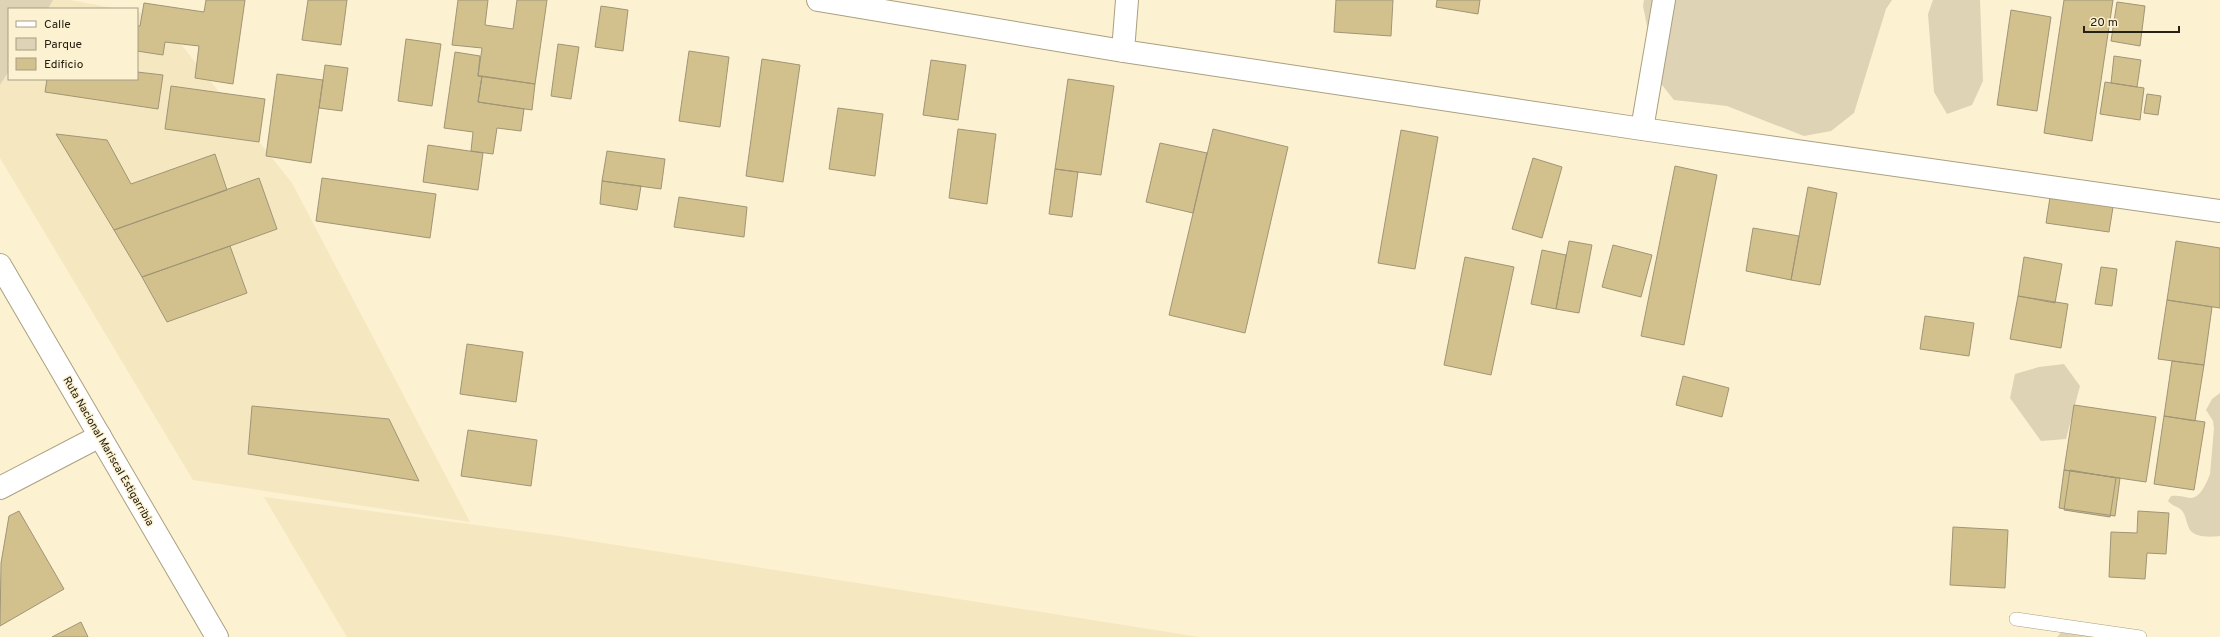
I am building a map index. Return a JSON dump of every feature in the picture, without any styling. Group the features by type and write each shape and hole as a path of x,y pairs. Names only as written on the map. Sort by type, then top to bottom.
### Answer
{"street":[{"path":"818,0 1123,51 1642,129 2220,211"},
{"path":"1123,51 1127,0"},
{"path":"1642,129 1664,0"},
{"name":"Ruta Nacional Mariscal Estigarribia","path":"0,265 217,637"},
{"path":"0,488 100,436"}],"lane":[{"path":"2016,618 2140,637"}],"shaded area":[{"path":"53,0 70,0 113,8 49,8"},
{"path":"138,12 159,17 292,183 470,522 193,480 0,158 0,85 8,73 8,80 138,80"},
{"path":"264,497 559,536 1199,637 347,637"}],"green space":[{"path":"0,0 53,0 49,8 8,8 8,73 0,85"},
{"path":"1644,0 1892,0 1886,9 1854,113 1831,131 1804,136 1727,106 1674,100 1658,80 1643,6"},
{"path":"1933,0 1980,0 1983,81 1972,105 1947,114 1934,92 1928,14"},
{"path":"2064,364 2080,386 2066,439 2041,441 2010,398 2015,374 2039,367"},
{"path":"2220,393 2220,536 2212,537 2193,533 2190,530 2183,512 2168,501 2171,496 2194,498 2200,493 2207,481 2210,474 2214,428 2213,421 2206,410 2212,399"},
{"path":"2066,627 2098,637 2057,637"}],"building":[{"path":"206,0 245,0 233,84 195,78 199,46 165,42 163,55 138,51 138,26 140,26 144,3 204,12"},
{"path":"308,0 347,0 341,45 302,40"},
{"path":"458,0 488,0 485,25 513,29 517,0 547,0 535,84 478,76 482,48 452,45"},
{"path":"1336,0 1393,0 1391,36 1334,32"},
{"path":"1437,0 1480,0 1478,14 1436,7"},
{"path":"2064,0 2113,0 2092,141 2044,133"},
{"path":"2117,2 2145,6 2140,46 2111,41"},
{"path":"601,6 628,10 623,51 595,47"},
{"path":"2011,10 2051,17 2037,111 1997,105"},
{"path":"406,39 441,44 432,106 398,101"},
{"path":"558,44 579,47 571,99 551,96"},
{"path":"689,51 729,57 720,127 679,121"},
{"path":"455,52 480,56 478,76 482,76 478,102 524,109 521,131 497,128 493,154 471,151 473,132 444,128"},
{"path":"2114,56 2141,60 2137,87 2111,83"},
{"path":"762,59 800,65 783,182 746,176"},
{"path":"931,60 966,65 958,120 923,115"},
{"path":"325,65 348,68 342,111 319,108"},
{"path":"138,72 163,75 158,109 45,92 47,80 138,80"},
{"path":"277,74 323,80 311,163 266,156"},
{"path":"482,76 535,84 532,110 478,102"},
{"path":"1068,79 1114,86 1101,175 1055,169"},
{"path":"2105,82 2144,88 2140,120 2100,114"},
{"path":"171,86 265,99 259,142 165,129"},
{"path":"2147,94 2161,96 2158,115 2144,113"},
{"path":"838,108 883,114 875,176 829,169"},
{"path":"958,129 996,134 987,204 949,198"},
{"path":"1213,129 1288,147 1245,333 1169,315"},
{"path":"1401,130 1438,137 1415,269 1378,263"},
{"path":"56,134 107,140 131,184 215,154 227,190 114,230"},
{"path":"1160,143 1207,153 1193,213 1146,202"},
{"path":"428,145 483,153 478,190 423,182"},
{"path":"607,151 665,159 661,189 602,181"},
{"path":"1533,158 1562,167 1542,238 1512,229"},
{"path":"1675,166 1717,175 1684,345 1641,336"},
{"path":"1055,169 1078,172 1072,217 1049,214"},
{"path":"259,178 277,229 230,246 142,277 114,230"},
{"path":"322,178 436,194 430,238 316,221"},
{"path":"602,181 641,186 637,210 600,204"},
{"path":"1808,187 1837,193 1820,285 1791,280"},
{"path":"2051,191 2114,201 2109,232 2046,223"},
{"path":"679,197 747,207 744,237 674,227"},
{"path":"1753,228 1799,236 1791,280 1746,271"},
{"path":"1569,241 1592,245 1579,313 1556,309"},
{"path":"2176,241 2220,248 2220,308 2167,300"},
{"path":"1613,245 1652,255 1641,297 1602,287"},
{"path":"230,246 247,293 167,322 142,277"},
{"path":"1542,250 1566,255 1556,309 1531,304"},
{"path":"1465,257 1514,267 1491,375 1444,365"},
{"path":"2024,257 2062,264 2055,303 2018,296"},
{"path":"2101,267 2117,269 2112,306 2095,304"},
{"path":"2018,296 2068,304 2061,348 2010,339"},
{"path":"2167,300 2212,307 2204,365 2158,359"},
{"path":"1925,316 1974,323 1969,356 1920,349"},
{"path":"467,344 523,352 516,402 460,394"},
{"path":"2172,361 2204,365 2195,421 2164,416"},
{"path":"1683,376 1729,388 1722,417 1676,405"},
{"path":"2074,405 2156,417 2146,482 2064,470"},
{"path":"252,406 389,419 419,481 248,454"},
{"path":"2164,416 2205,422 2194,490 2154,484"},
{"path":"468,430 537,440 531,486 461,476"},
{"path":"2064,470 2120,478 2115,516 2059,508"},
{"path":"2070,470 2116,478 2110,517 2064,510"},
{"path":"19,511 64,589 0,626 1,563 9,516"},
{"path":"2138,511 2169,513 2166,554 2147,553 2145,579 2109,577 2111,532 2137,533"},
{"path":"1953,527 2008,530 2005,588 1950,585"},
{"path":"81,622 88,637 52,637"}]}
